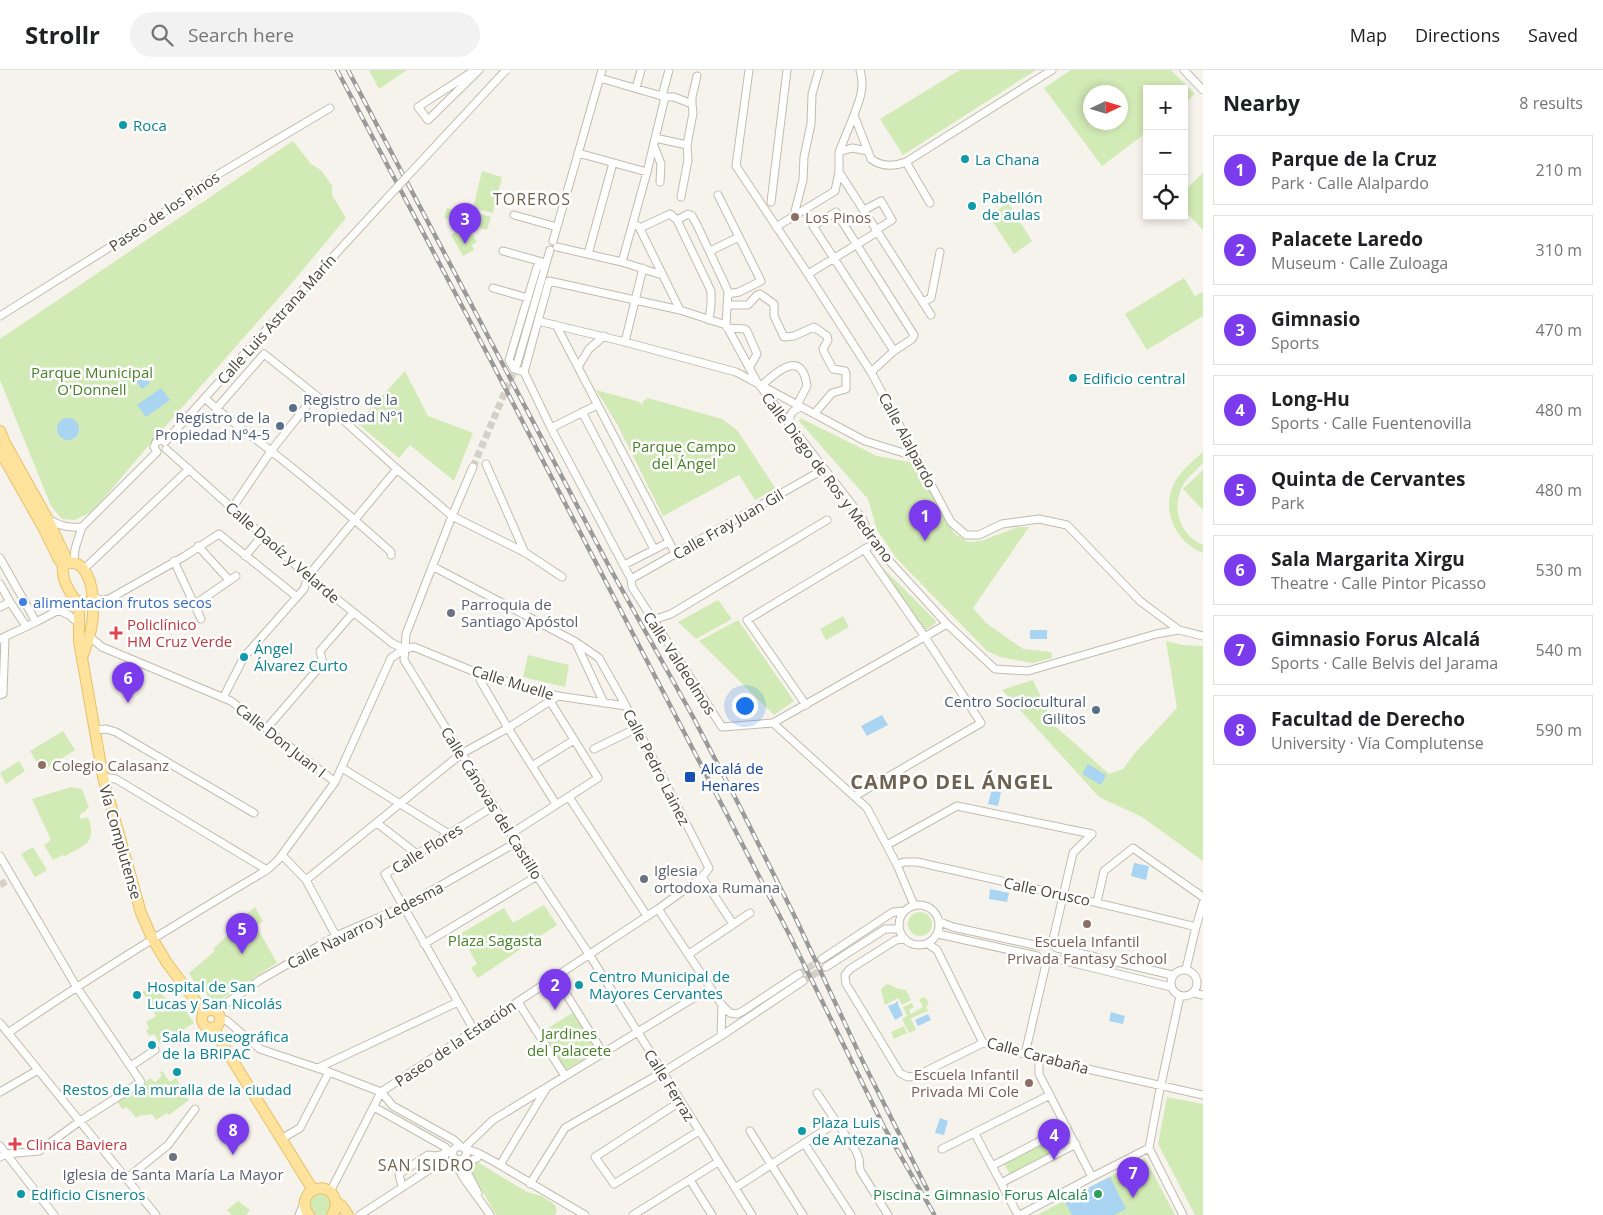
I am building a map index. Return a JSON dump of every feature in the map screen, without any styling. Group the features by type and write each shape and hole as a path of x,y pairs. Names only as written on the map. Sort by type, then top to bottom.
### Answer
{"main road":[{"path":"0,430 5,443 47,518 68,564"},
{"path":"0,451 44,529 68,564"},
{"path":"68,564 81,565 84,569"},
{"path":"68,564 62,573 64,581 77,601 85,602 92,596"},
{"name":"Vía Complutense","path":"83,655 90,637 93,614 92,587 84,569"},
{"name":"Vía Complutense","path":"77,601 79,641 83,655 103,777 141,913 152,938 167,963 214,1018 223,1045 313,1190"},
{"path":"309,1215 305,1208 306,1198 313,1190 323,1188 330,1192 348,1215"},
{"path":"332,1215 336,1202"}],"street":[{"path":"477,70 428,120 418,107 477,70"},
{"name":"Calle Luis Astrana Marín","path":"166,446 205,398 274,320 506,70"},
{"path":"517,364 546,263 553,246 602,70"},
{"path":"636,88 641,70"},
{"path":"622,262 647,172 670,70"},
{"name":"Calle Alalpardo","path":"749,70 736,166 871,372 951,522 966,535 979,535 1002,524 1039,519 1067,525 1140,601 1180,630"},
{"path":"770,202 787,70"},
{"path":"795,211 803,180 804,157 811,124 812,94 819,70"},
{"path":"776,227 835,191 840,172 839,152 861,96 863,81 860,70"},
{"path":"854,115 871,159 877,164 896,166 906,162 1052,70"},
{"path":"1184,70 1203,90"},
{"path":"680,197 688,160 688,145 693,113 692,97 697,76"},
{"path":"600,78 692,104"},
{"name":"Paseo de los Pinos","path":"0,316 153,220 217,175 330,108"},
{"path":"654,141 688,145"},
{"path":"654,141 661,164 660,182"},
{"path":"839,152 852,148 868,151"},
{"path":"578,152 647,172"},
{"path":"906,162 930,203"},
{"path":"588,254 613,163"},
{"path":"840,172 931,315"},
{"path":"718,195 761,281 738,292 728,294"},
{"path":"808,274 874,234 876,230 892,220 881,201 864,210"},
{"path":"871,372 894,351 912,339 914,335 836,212 813,226 894,351"},
{"path":"640,228 670,214 677,220 711,291 709,320"},
{"path":"677,220 688,214 692,216 710,250 728,294 726,326 759,383 865,441 907,454 914,452"},
{"path":"514,215 557,227"},
{"path":"633,223 640,228 680,310"},
{"path":"710,250 739,237"},
{"path":"553,246 622,262 662,274"},
{"path":"503,251 546,263"},
{"path":"923,302 931,298 940,252"},
{"name":"Calle Valdeolmos","path":"546,263 537,267 509,360 514,369 524,372 551,428 624,565 631,579 632,587 722,727 773,723"},
{"path":"625,342 643,268"},
{"path":"524,372 549,281 680,310 726,326 744,329 747,331 757,354 749,368"},
{"path":"493,288 528,298"},
{"path":"727,305 748,305 760,294 774,304 774,316 784,337 794,336 814,327 828,336 823,349 824,352 833,369 845,371 846,389 845,391 832,393 814,414"},
{"name":"Calle Diego de Ros y Medrano","path":"538,321 604,336 736,372 759,383 863,520 873,543 947,624 995,669 1028,671 1156,634 1180,630"},
{"path":"556,325 676,555"},
{"path":"578,366 589,349 604,336"},
{"name":"Calle Luis Astrana Marín","path":"216,409 264,354 315,395"},
{"path":"759,383 781,369 793,365 798,366 804,373 808,386 799,406 789,418 789,423"},
{"path":"233,507 271,451 315,395 452,516 526,553 562,577"},
{"path":"205,398 216,409 271,451 354,520 391,552 391,555"},
{"path":"551,428 597,405"},
{"path":"582,412 654,549"},
{"path":"161,440 166,446 163,453 157,452 154,447 156,442 161,440"},
{"name":"Calle Daoíz y Velarde","path":"166,446 308,576 392,643 404,649"},
{"path":"68,564 82,527 157,452"},
{"path":"486,464 526,553"},
{"path":"8,1033 76,986 152,938 267,870 278,860 335,782 391,658 404,649 406,634 473,467"},
{"path":"84,569 189,469"},
{"path":"223,698 244,656 304,589 308,576 397,469"},
{"name":"Calle Fray Juan Gil","path":"631,579 824,469"},
{"path":"47,518 65,527 82,527"},
{"path":"653,620 671,614 827,520"},
{"path":"92,596 100,600 109,599 219,534 297,597"},
{"path":"245,556 263,535"},
{"path":"624,565 669,542"},
{"path":"806,705 747,620 873,543"},
{"path":"198,546 229,580"},
{"path":"855,796 981,723 925,637 864,549"},
{"path":"174,561 202,619"},
{"path":"1,563 36,622"},
{"path":"432,566 576,642 604,703"},
{"path":"194,605 236,576"},
{"path":"0,584 26,626"},
{"path":"0,695 3,694 2,638 77,601"},
{"path":"0,608 10,602"},
{"path":"58,610 69,615 79,624"},
{"path":"267,728 323,663 320,651 353,613"},
{"path":"914,905 897,865 867,808 773,723 947,624"},
{"path":"1180,630 1203,636"},
{"name":"Calle Don Juan I","path":"90,637 102,647 231,701 335,782"},
{"name":"Calle Pedro Lainez","path":"576,642 599,658 626,706 709,868 702,876"},
{"name":"Calle Muelle","path":"404,649 414,647 475,672 558,696 626,706"},
{"name":"Calle Cánovas del Castillo","path":"404,649 404,660 461,754 512,833 537,876 589,954"},
{"path":"480,680 556,804"},
{"path":"306,880 402,804 461,754 508,728 558,696"},
{"path":"512,833 598,778 550,701"},
{"path":"594,749 637,728"},
{"path":"94,730 106,729 116,732 254,813"},
{"path":"532,766 574,740"},
{"path":"342,768 449,834"},
{"path":"103,777 116,779 267,870"},
{"path":"568,797 647,916"},
{"name":"Calle Flores","path":"474,1030 385,874 494,806"},
{"path":"887,845 957,806 1092,834 1073,853 1054,946 1057,959"},
{"path":"376,823 417,854"},
{"name":"Calle Navarro y Ledesma","path":"214,1018 260,980 336,936 403,907 517,842"},
{"path":"1097,902 1104,871 1133,848 1203,897"},
{"path":"282,855 306,880 336,936"},
{"path":"0,856 76,986 141,1082 80,1121 39,1151 3,1155"},
{"name":"Calle Orusco","path":"897,865 904,862 918,862 1097,902 1196,927"},
{"path":"424,944 537,876"},
{"path":"702,876 732,924"},
{"name":"Paseo de la Estación","path":"381,1092 658,909 702,876"},
{"path":"1186,969 1203,903"},
{"path":"822,959 893,912 904,911 914,905 921,904 933,910 940,922 953,927 1040,946 1045,943 1172,975"},
{"path":"658,909 710,988 730,1013 743,1011 798,974"},
{"path":"904,911 899,928 905,940 913,945 928,944 938,934 940,922"},
{"path":"688,954 750,913"},
{"path":"826,967 885,929 899,928"},
{"path":"938,934 1037,956"},
{"path":"905,940 896,940 850,969 845,975 846,984 900,1073 908,1077 916,1076 983,1043"},
{"name":"Calle Carabaña","path":"928,944 937,950 983,1043 1039,1058 1203,1095"},
{"path":"1040,946 1037,956 1040,962 1052,963 1057,959"},
{"name":"Calle Ferraz","path":"589,954 752,1215"},
{"path":"1057,959 1171,987"},
{"path":"1026,1054 1046,964"},
{"path":"1186,969 1194,973 1200,982 1193,993 1187,996 1180,996 1171,987 1172,975 1178,970 1186,969"},
{"path":"555,976 603,1053"},
{"path":"530,1184 566,1128 664,1072 803,981"},
{"path":"374,1107 458,1160 493,1120 710,988"},
{"path":"1193,993 1203,995"},
{"path":"1180,996 1160,1085 1149,1148 1183,1215"},
{"path":"318,1068 458,1002"},
{"path":"518,1002 565,1076"},
{"path":"721,1036 722,1005"},
{"path":"214,1018 226,1020 260,1049 318,1068 381,1092 393,1106 454,1140 464,1151 528,1186 530,1184"},
{"path":"0,1023 156,1215"},
{"path":"131,1066 155,1050"},
{"path":"1039,1058 1039,1074 1092,1176"},
{"path":"0,1092 38,1070"},
{"path":"281,1139 300,1128 329,1072"},
{"path":"500,1166 547,1087"},
{"path":"330,1192 381,1092"},
{"path":"817,1093 856,1151 860,1170 888,1215"},
{"path":"942,1149 1050,1095"},
{"path":"681,1101 595,1157 614,1184 699,1131"},
{"path":"126,1179 168,1145 195,1109"},
{"path":"735,1188 836,1122"},
{"path":"992,1166 1067,1127"},
{"path":"750,1131 803,1215"},
{"path":"975,1134 1019,1215 1149,1148"},
{"path":"804,1143 851,1215"},
{"path":"1001,1183 1076,1144"},
{"path":"0,1146 3,1155 54,1215"},
{"path":"360,1215 444,1160 454,1148 478,1154 585,1215"},
{"path":"464,1151 465,1168 478,1191 482,1203"},
{"path":"402,1187 399,1174 428,1155 436,1156 449,1153"},
{"path":"449,1153 490,1215"},
{"path":"465,1168 468,1161 477,1158"},
{"path":"633,1215 718,1162"},
{"path":"690,1180 712,1215"},
{"path":"299,1215 305,1203"}],"green space":[{"path":"369,70 407,70 379,89"},
{"path":"960,70 1036,70 903,155 880,119"},
{"path":"1071,70 1171,70 1186,85 1143,85 1143,135 1102,166 1044,88"},
{"path":"1188,87 1195,94 1188,100"},
{"name":"Parque Municipal O'Donnell","path":"293,141 311,164 321,170 332,186 332,195 346,218 291,284 93,511 75,520 62,519 51,506 0,380 0,339"},
{"path":"482,171 502,177 493,213 473,208"},
{"path":"1203,173 1203,230 1188,214 1188,187"},
{"path":"1008,203 1032,241 1014,254 989,216"},
{"path":"447,208 466,213 463,224 444,218"},
{"path":"471,211 491,217 487,230 467,224"},
{"path":"462,228 465,232 470,229 477,242 472,245 474,250 463,256 451,235"},
{"path":"1184,278 1195,296 1203,293 1203,316 1147,350 1125,314"},
{"path":"405,371 428,416 473,433 454,481 410,445 399,458 357,423"},
{"name":"Parque Campo del Ángel","path":"596,390 640,402 643,407 642,402 648,398 722,419 737,430 776,489 755,500 739,475 663,516 617,424"},
{"path":"800,418 877,456 915,463 954,533 968,542 981,541 1018,527 1029,527 973,608 986,623 1023,649 1051,652 1052,658 1033,663 1000,657 987,651 897,559 877,530 868,499 799,421"},
{"path":"1203,452 1203,463 1184,484 1179,495 1178,513 1180,521 1189,535 1203,545 1203,553 1193,548 1178,532 1170,513 1169,502 1176,480 1185,468"},
{"path":"1203,470 1203,510 1183,489"},
{"path":"881,566 936,623 927,629 923,629"},
{"path":"718,600 732,619 696,639 678,622"},
{"path":"843,616 849,627 826,640 820,629"},
{"path":"738,620 794,701 774,715 699,641"},
{"path":"1166,641 1182,645 1203,646 1203,861 1142,817 1099,797 1002,690 1033,680 1054,725 1109,774 1123,769 1135,753 1177,708"},
{"path":"528,655 569,665 565,687 523,677"},
{"path":"63,731 75,750 42,771 30,751"},
{"path":"19,761 25,771 6,784 0,773"},
{"path":"71,787 82,789 89,808 79,815 81,819 88,817 90,838 79,849 53,860 44,845 51,840 32,799"},
{"path":"33,847 47,870 35,877 21,854"},
{"name":"Plaza Sagasta","path":"544,905 557,925 478,978 471,968 477,964 460,934 504,908 513,923"},
{"path":"255,907 263,921 256,926 277,963 216,1003 196,985 189,973 215,951 213,949 233,930 231,927"},
{"path":"920,912 925,913 931,919 931,929 925,935 920,936 915,935 909,929 908,924 909,919 915,913"},
{"path":"888,984 906,990 911,1000 902,1005 898,998 885,1005 881,990"},
{"path":"156,985 172,1008 181,1003 194,1023 160,1044 154,1034 149,1036 146,1031 149,1028 146,1022 156,1016 143,992"},
{"path":"925,997 929,1004 926,1006 928,1011 911,1018 916,1030 909,1033 902,1019 907,1016 903,1007 912,1003 914,1007 909,1010 911,1014 923,1007 919,999"},
{"name":"Jardines del Palacete","path":"574,1012 597,1051 564,1071 540,1033"},
{"path":"904,1026 907,1033 894,1039 891,1032"},
{"path":"162,1071 170,1082 176,1078 189,1100 169,1115 167,1113 156,1120 152,1114 136,1118 127,1107 122,1109 117,1101 151,1078 156,1082 162,1075 160,1072"},
{"path":"1167,1097 1203,1104 1203,1215 1195,1215 1158,1144"},
{"path":"1059,1129 1071,1150 1013,1181 1002,1159"},
{"path":"1145,1158 1175,1215 1037,1215"},
{"path":"477,1162 527,1192 542,1196 555,1205 557,1211 555,1215 496,1215 471,1171 472,1165"},
{"path":"320,1194 328,1197 331,1205 328,1213 320,1216 312,1213 309,1205 312,1197"},
{"path":"238,1201 250,1210 246,1215 232,1215 227,1210"}],"water":[{"path":"140,369 150,383 142,389 131,375"},
{"path":"161,388 170,400 146,417 137,405"},
{"path":"68,418 76,421 79,429 76,437 68,440 60,437 57,429 60,421"},
{"path":"1030,630 1047,630 1047,639 1030,639"},
{"path":"882,715 888,725 867,736 861,726"},
{"path":"1088,764 1106,775 1101,785 1082,774"},
{"path":"992,790 1001,792 998,806 988,804"},
{"path":"1134,863 1149,866 1146,880 1131,876"},
{"path":"990,889 1009,893 1007,902 989,899"},
{"path":"897,1001 903,1015 895,1020 888,1006"},
{"path":"1111,1012 1125,1016 1123,1024 1109,1021"},
{"path":"928,1014 931,1020 918,1026 915,1020"},
{"path":"940,1118 948,1121 944,1135 935,1133"},
{"name":"Piscina - Gimnasio Forus Alcalá","path":"1110,1177 1126,1209 1114,1215 1072,1215 1064,1200"}],"tunnel":[{"path":"473,467 517,364"},
{"path":"0,885 12,878"},
{"path":"799,974 822,959"},
{"path":"803,981 826,967"}],"railway":[{"path":"337,70 489,357 789,934 884,1127 934,1214"},
{"path":"348,70 611,570 692,715 738,803 796,919 863,1062 927,1189"}],"place":[{"name":"Roca","path":"123,125"},
{"name":"La Chana","path":"965,159"},
{"name":"Pabellón de aulas","path":"972,206"},
{"name":"Los Pinos","path":"795,217"},
{"name":"Gimnasio","path":"465,244"},
{"name":"Edificio central","path":"1073,378"},
{"name":"Registro de la Propiedad Nº1","path":"293,408"},
{"name":"Registro de la Propiedad Nº4-5","path":"280,426"},
{"name":"Parque de la Cruz","path":"925,541"},
{"name":"alimentacion frutos secos","path":"23,602"},
{"name":"Parroquia de Santiago Apóstol","path":"451,613"},
{"name":"Policlínico HM Cruz Verde","path":"116,633"},
{"name":"Ángel Álvarez Curto","path":"244,657"},
{"name":"Sala Margarita Xirgu","path":"128,703"},
{"name":"Centro Sociocultural Gilitos","path":"1096,710"},
{"name":"Colegio Calasanz","path":"42,765"},
{"name":"Alcalá de Henares","path":"690,777"},
{"name":"Iglesia ortodoxa Rumana","path":"644,879"},
{"name":"Escuela Infantil Privada Fantasy School","path":"1087,924"},
{"name":"Quinta de Cervantes","path":"242,954"},
{"name":"Centro Municipal de Mayores Cervantes","path":"579,985"},
{"name":"Hospital de San Lucas y San Nicolás","path":"137,995"},
{"name":"Palacete Laredo","path":"555,1010"},
{"name":"Sala Museográfica de la BRIPAC","path":"152,1045"},
{"name":"Restos de la muralla de la ciudad","path":"177,1072"},
{"name":"Escuela Infantil Privada Mi Cole","path":"1029,1083"},
{"name":"Plaza Luis de Antezana","path":"802,1131"},
{"name":"Clinica Baviera","path":"15,1144"},
{"name":"Facultad de Derecho","path":"233,1155"},
{"name":"Iglesia de Santa María La Mayor","path":"173,1157"},
{"name":"Long-Hu","path":"1054,1160"},
{"name":"Edificio Cisneros","path":"21,1194"},
{"name":"Piscina - Gimnasio Forus Alcalá","path":"1098,1194"},
{"name":"Gimnasio Forus Alcalá","path":"1133,1198"}],"district":[{"name":"TOREROS","path":"532,199"},
{"name":"CAMPO DEL ÁNGEL","path":"952,781"},
{"name":"SAN ISIDRO","path":"426,1165"}]}
